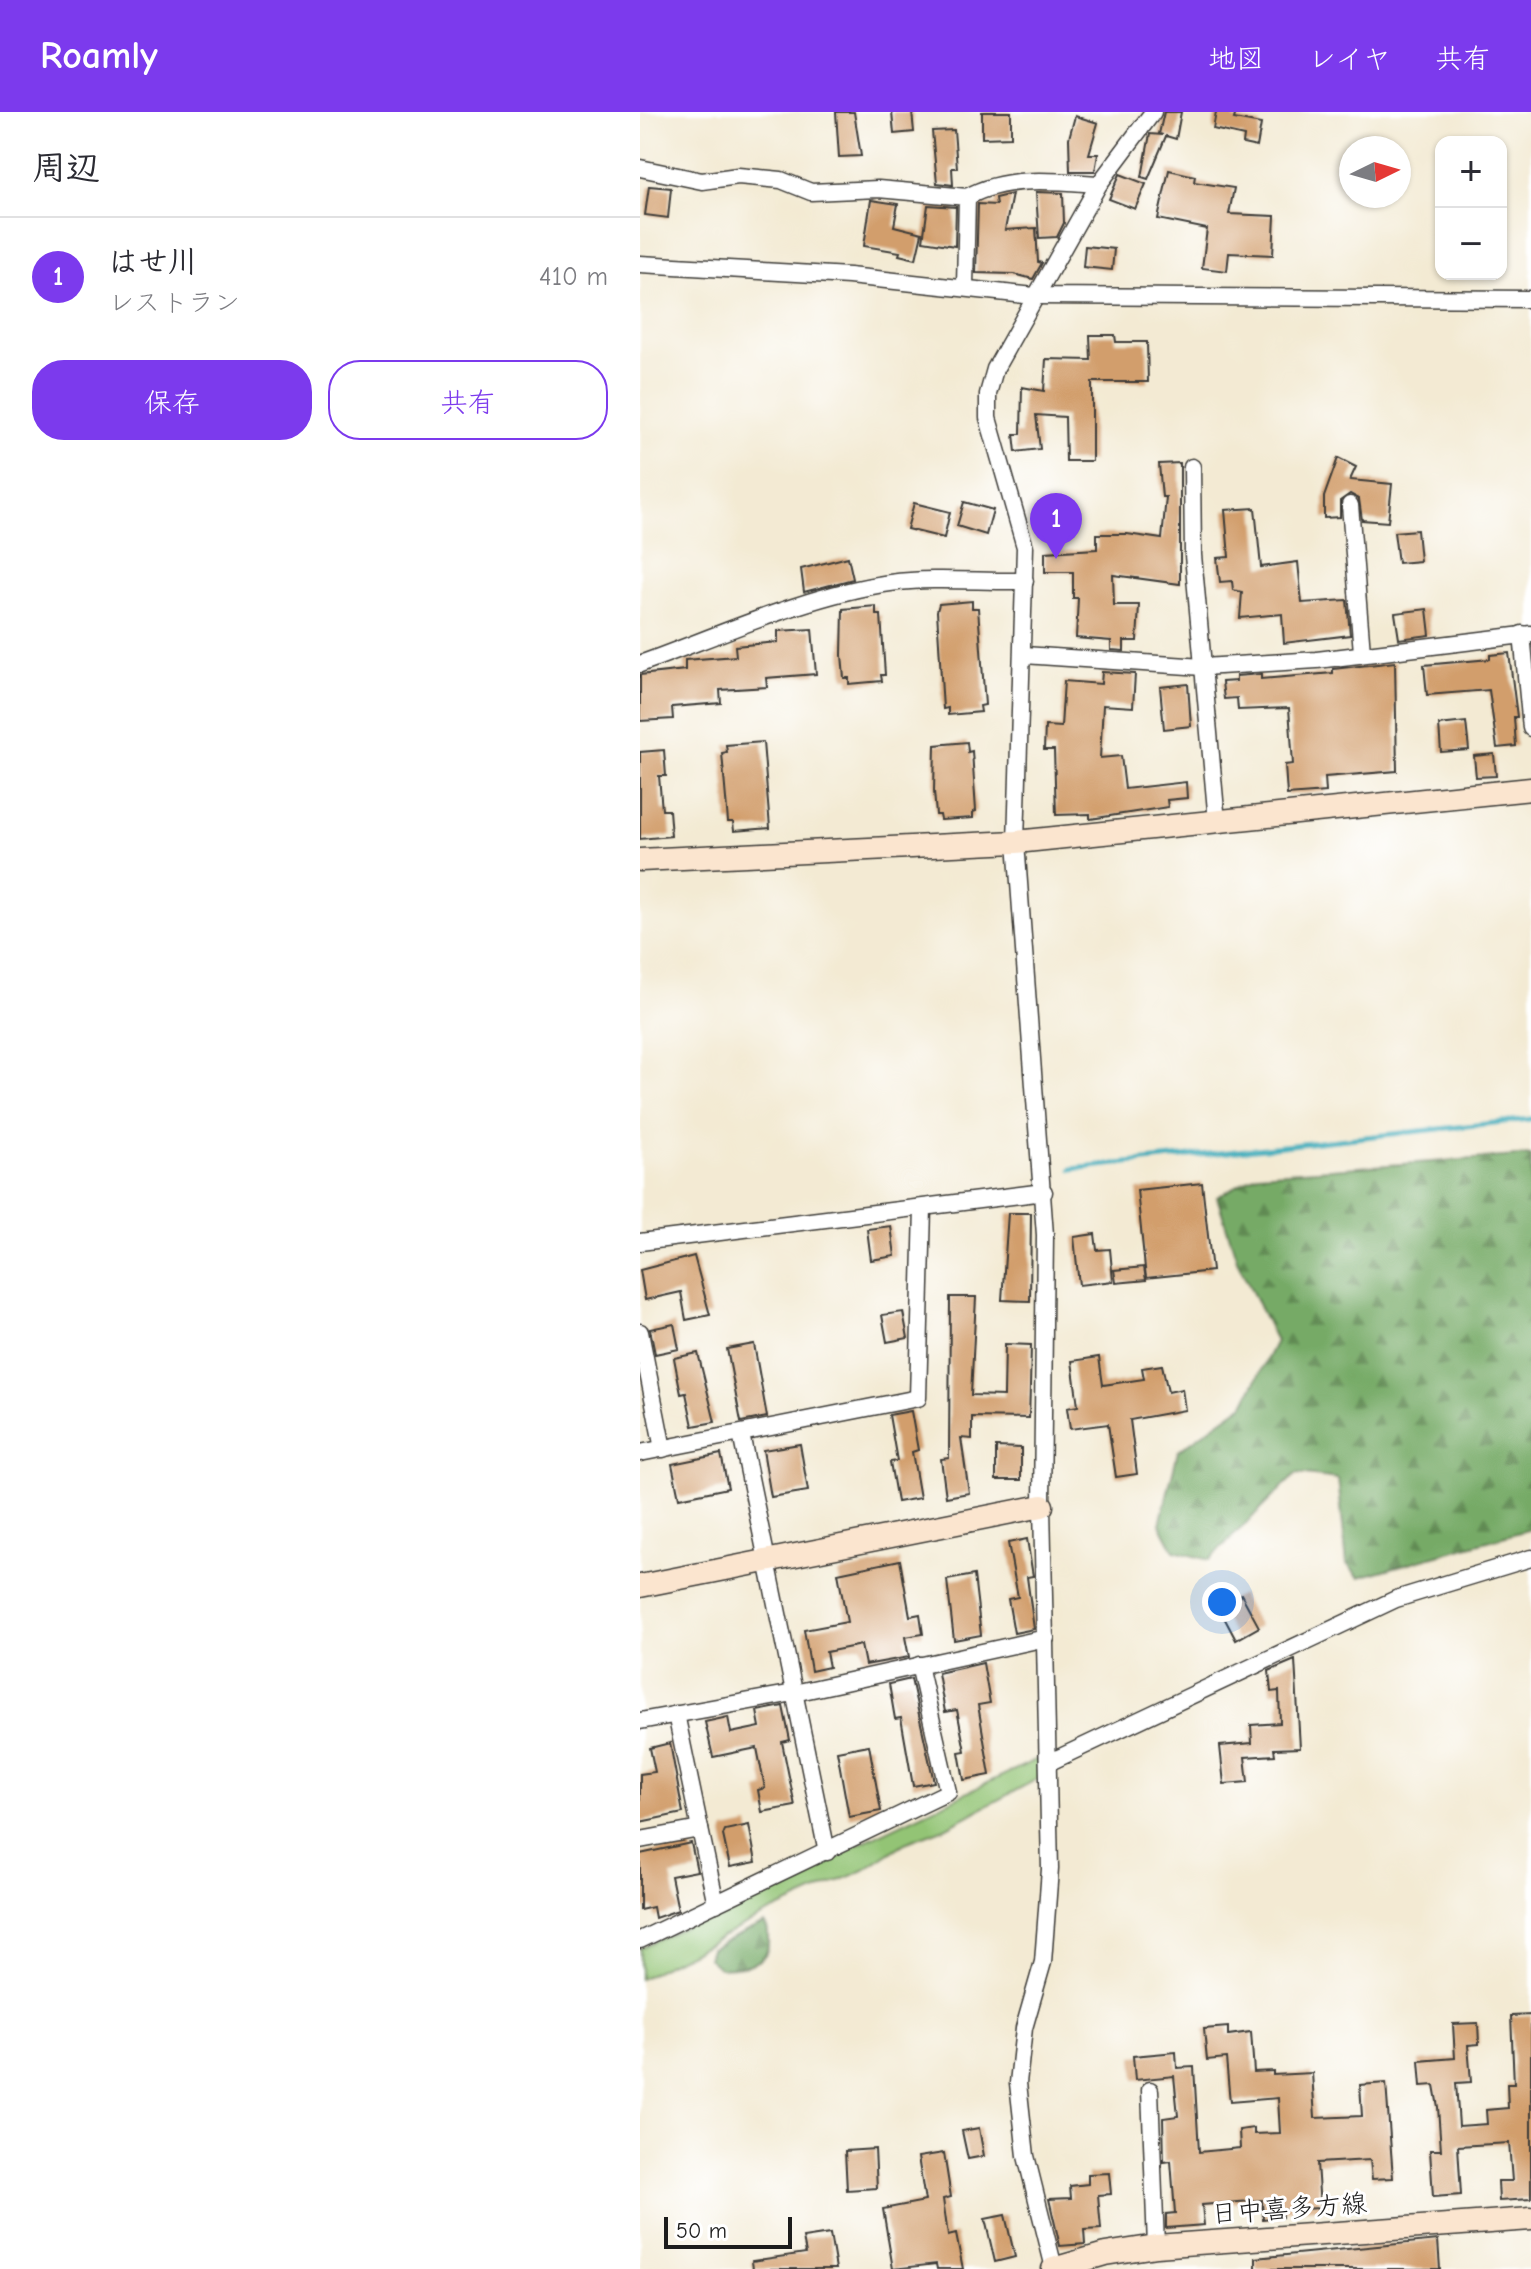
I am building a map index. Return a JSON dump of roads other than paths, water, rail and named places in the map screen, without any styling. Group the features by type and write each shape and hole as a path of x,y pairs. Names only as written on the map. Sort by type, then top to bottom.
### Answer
{"street":[{"path":"1054,2269 1026,2156 1018,2083 1024,2028 1043,1962 1050,1869 1042,1506 1044,1192 1016,842 1025,547 988,418 988,394 995,369 1099,184 1153,112"},
{"path":"640,168 702,181 738,176 781,180 811,192 878,189 967,197 987,186 1049,181 1099,184"},
{"path":"965,286 967,197"},
{"path":"640,264 965,286 1034,296 1531,299"},
{"path":"1192,467 1193,555 1217,822"},
{"path":"1350,505 1362,652"},
{"path":"640,664 785,612 871,586 895,582 1025,581"},
{"path":"1024,655 1203,667 1317,660 1526,634 1531,728"},
{"path":"640,860 1016,842 1531,789"},
{"path":"640,1242 1044,1192"},
{"path":"640,1453 918,1398 923,1208"},
{"path":"640,1332 663,1449"},
{"path":"741,1434 827,1852"},
{"path":"640,1586 1042,1506"},
{"path":"1050,1762 1396,1599 1531,1558"},
{"path":"640,1721 794,1693 1046,1638"},
{"path":"640,1940 948,1792 919,1665"},
{"path":"676,1714 716,1904"},
{"path":"640,1840 700,1829"},
{"path":"1150,2090 1156,2246"},
{"name":"日中喜多方線","path":"1054,2269 1105,2254 1156,2246 1531,2219"}],"waterway":[{"path":"1072,1169 1531,1119"}],"place":[{"name":"はせ川","path":"1056,559"}]}
